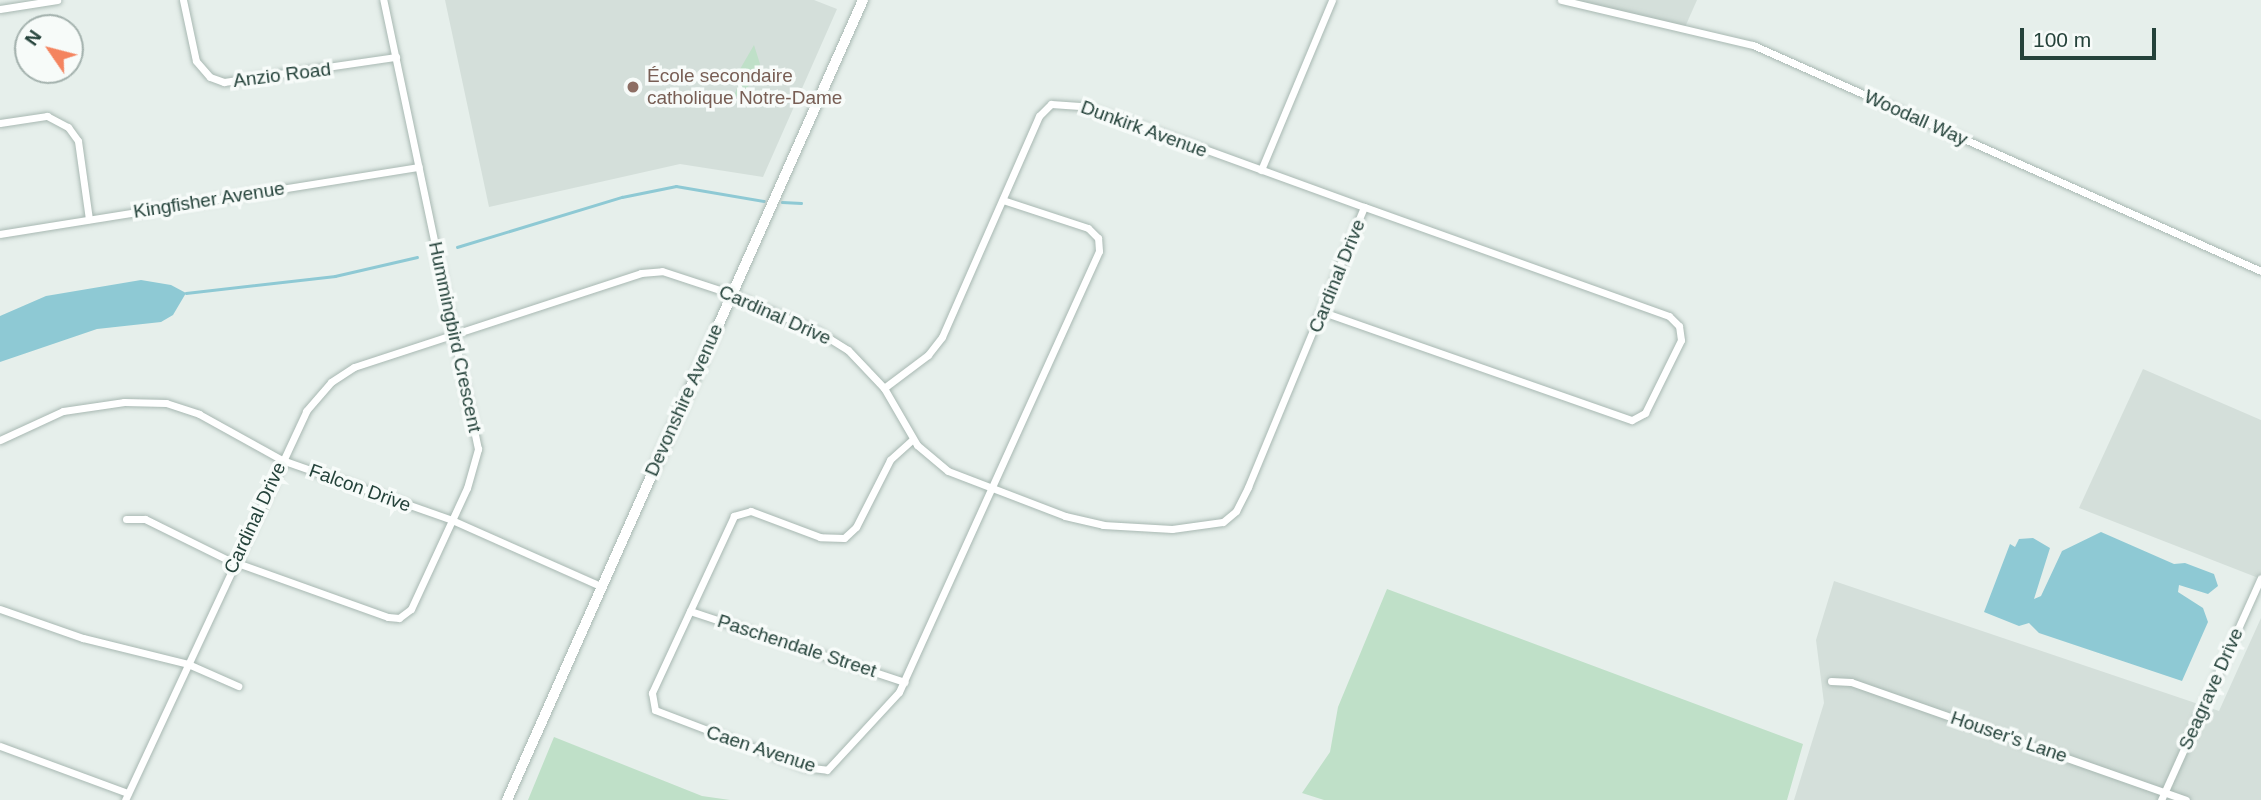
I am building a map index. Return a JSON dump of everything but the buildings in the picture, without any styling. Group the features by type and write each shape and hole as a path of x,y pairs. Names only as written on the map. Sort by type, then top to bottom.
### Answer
{"main road":[{"name":"Devonshire Avenue","path":"507,800 859,1"}],"street":[{"path":"0,9 57,0"},
{"name":"Anzio Road","path":"183,0 196,61 210,77 225,82 396,58"},
{"name":"Hummingbird Crescent","path":"126,519 145,519 234,561 399,618 411,609 452,520 478,449 383,0"},
{"path":"1261,170 1332,0"},
{"name":"Woodall Way","path":"1561,0 1753,45 2261,271"},
{"name":"Dunkirk Avenue","path":"884,388 939,342 1039,116 1060,102 1261,170"},
{"path":"0,123 47,117 68,127 78,141 89,219"},
{"name":"Kingfisher Avenue","path":"0,234 419,167"},
{"name":"Cardinal Drive","path":"127,796 306,411 331,382 374,359 648,271 673,273 732,294 834,340 884,388 913,439 938,465 993,490 1103,525 1172,529 1223,522 1236,511 1248,487 1364,208 1261,170"},
{"name":"Caen Avenue","path":"913,439 890,460 856,527 844,538 820,537 751,511 737,513 652,694 655,710 804,767 827,770 905,682 993,490 1100,245 1088,228 1003,200"},
{"path":"1323,312 1632,420 1644,413 1681,340 1679,326 1669,316 1364,208"},
{"name":"Falcon Drive","path":"0,440 63,411 154,401 199,414 282,460 452,520 600,586"},
{"name":"Seagrave Drive","path":"2163,796 2261,578"},
{"path":"0,609 83,638 188,664 238,686"},
{"name":"Paschendale Street","path":"690,611 905,682"},
{"name":"Houser's Lane","path":"1831,681 1851,681 2163,796 2186,800"},
{"path":"0,746 127,796"}],"shaded area":[{"name":"École secondaire catholique Notre-Dame","path":"445,0 814,0 837,9 763,177 680,164 489,207"},
{"path":"1561,0 1697,0 1685,27"},
{"path":"2143,369 2261,420 2261,579 2079,508"},
{"path":"1834,581 2219,711 2261,618 2261,800 1794,800 1824,703 1816,640"}],"green space":[{"path":"754,45 760,64 756,80 732,100 741,79 736,76"},
{"path":"1387,589 1803,744 1787,800 1324,800 1302,793 1330,752 1338,707"},
{"path":"554,737 702,796 730,800 528,800"}],"water":[{"path":"141,280 171,285 186,293 173,315 161,322 97,329 0,362 0,316 46,296"},
{"path":"2101,532 2174,564 2185,563 2214,574 2218,586 2208,594 2179,585 2178,592 2203,608 2208,622 2182,681 2039,633 2029,623 2019,626 1984,612 2010,544 2015,547 2019,539 2033,538 2050,548 2034,599 2041,596 2062,551"}],"waterway":[{"path":"457,247 622,197 676,186 764,201"},
{"path":"782,202 801,203"},
{"path":"186,293 335,276 417,257"}],"place":[{"name":"École secondaire catholique Notre-Dame","path":"633,87"}]}
